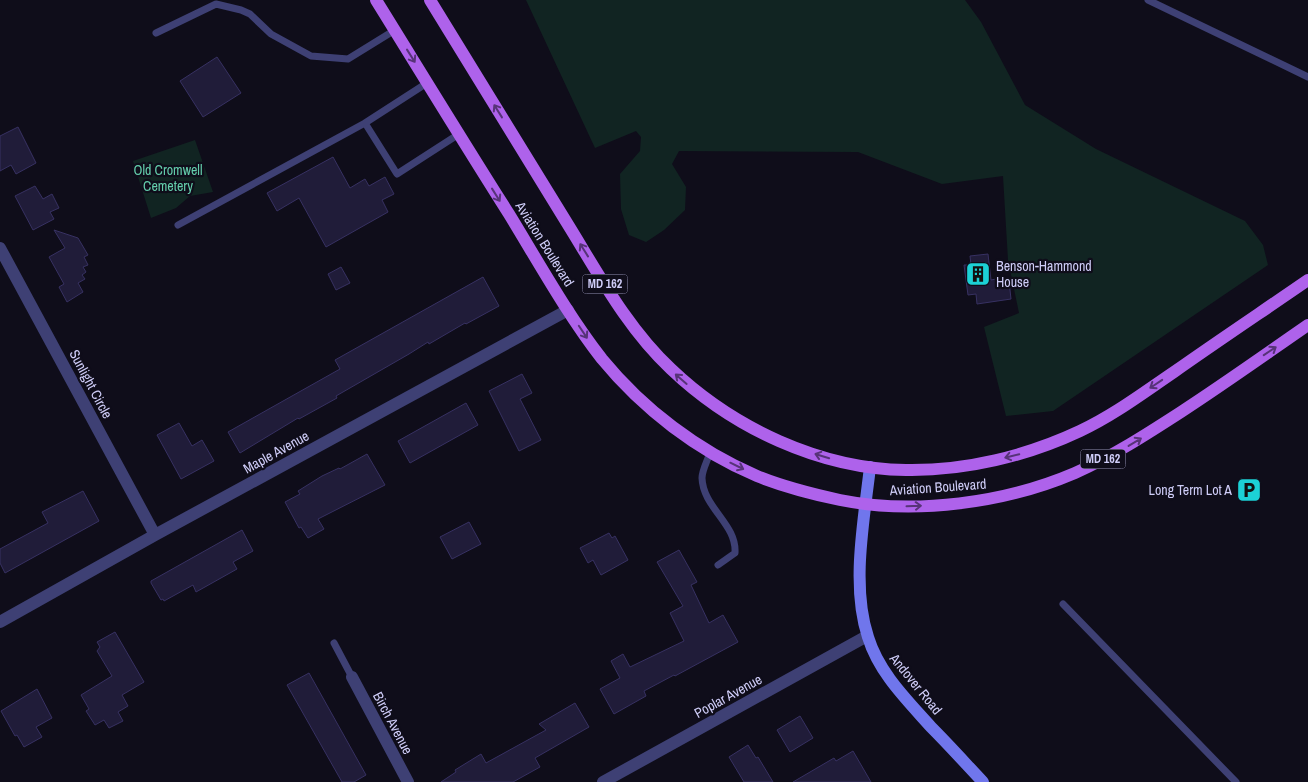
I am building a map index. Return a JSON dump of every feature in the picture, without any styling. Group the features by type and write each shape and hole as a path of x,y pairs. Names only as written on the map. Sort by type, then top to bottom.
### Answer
{"main road":[{"name":"Aviation Boulevard","path":"376,0 568,310 604,360 638,397 680,432 710,452 767,480 807,493 866,505 916,506 965,502 1022,491 1072,474 1120,451 1308,325"},
{"name":"Aviation Boulevard","path":"430,0 607,288 648,345 670,369 693,389 742,423 774,439 816,455 870,468 915,470 975,464 1022,453 1064,438 1096,423 1308,280"},
{"name":"Andover Road","path":"870,468 862,541 860,582 867,636 881,665 900,692 983,782"}],"street":[{"name":"Sunlight Circle","path":"0,248 155,535"},
{"name":"Maple Avenue","path":"0,622 155,535 568,310"},
{"name":"Poplar Avenue","path":"603,782 867,636"},
{"name":"Birch Avenue","path":"352,677 408,782"}],"lane":[{"path":"1148,0 1308,78"},
{"path":"156,33 216,4 250,14 271,34 311,56 348,59 395,30"},
{"path":"178,225 365,123 427,83"},
{"path":"365,123 397,174 459,134"},
{"path":"710,452 702,478 708,498 732,534 736,544 735,553 718,565"},
{"path":"1064,604 1236,782"},
{"path":"334,643 352,677"}],"green space":[{"path":"526,0 965,0 981,22 1025,105 1096,149 1245,221 1263,245 1268,265 1053,411 1006,416 984,327 1019,313 1008,260 1003,176 942,184 858,152 679,151 672,164 686,187 685,210 664,230 646,242 629,235 621,209 620,174 640,151 641,137 636,131 595,148"},
{"name":"Old Cromwell Cemetery","path":"195,140 213,192 190,196 176,208 151,218 133,161"}],"building":[{"path":"217,57 241,93 203,117 180,81"},
{"path":"18,127 36,163 16,174 11,165 0,171 0,136"},
{"path":"333,157 350,188 365,179 369,186 385,177 394,194 382,200 388,212 326,247 299,198 277,211 267,193"},
{"path":"35,186 43,199 52,194 59,208 50,212 54,219 33,230 15,196"},
{"path":"54,230 78,238 88,255 84,257 88,265 83,267 86,272 82,275 85,279 78,283 83,292 67,302 59,287 64,284 49,257 65,248"},
{"name":"Benson-Hammond House","path":"988,254 991,280 996,279 996,283 1009,281 1011,299 977,304 976,294 968,295 964,265 971,265 970,256"},
{"path":"341,267 350,283 336,290 328,274"},
{"path":"483,277 499,306 429,344 428,342 336,396 337,398 298,418 240,453 228,432 340,369 335,360"},
{"path":"522,374 532,393 520,399 541,440 519,451 489,391"},
{"path":"466,403 478,425 410,463 398,441"},
{"path":"179,423 192,446 202,440 214,461 181,479 157,435"},
{"path":"367,454 385,485 318,519 324,529 308,538 301,527 299,528 285,502 300,494 298,491 322,476 340,469"},
{"path":"83,491 99,521 5,573 0,563 0,549 48,523 42,512"},
{"path":"469,522 481,544 452,559 440,537"},
{"path":"242,530 253,551 233,562 237,569 196,592 193,585 164,601 163,599 161,600 151,581"},
{"path":"609,533 612,538 615,536 628,560 601,575 593,560 588,563 580,548"},
{"path":"679,550 697,582 691,585 709,623 723,615 738,642 644,691 646,696 614,714 600,689 620,678 611,661 623,654 630,667 684,641 670,613 683,606 657,562"},
{"path":"115,632 144,682 122,695 128,706 118,712 123,721 109,728 104,720 95,725 86,711 89,709 81,695 112,676 97,651 100,647 97,642"},
{"path":"309,673 366,775 354,782 342,782 287,685"},
{"path":"37,689 52,718 36,727 42,737 24,747 17,735 15,736 1,711"},
{"path":"575,703 589,727 535,758 540,767 513,782 441,782 456,772 455,770 481,754 486,763 546,730 539,724"},
{"path":"800,716 813,738 790,752 777,730"},
{"path":"748,745 756,758 758,757 773,782 744,782 729,757"},
{"path":"853,751 871,782 793,782 834,758 836,761"}],"place":[{"name":"Benson-Hammond House","path":"978,274"},
{"name":"Long Term Lot A","path":"1249,490"}]}
